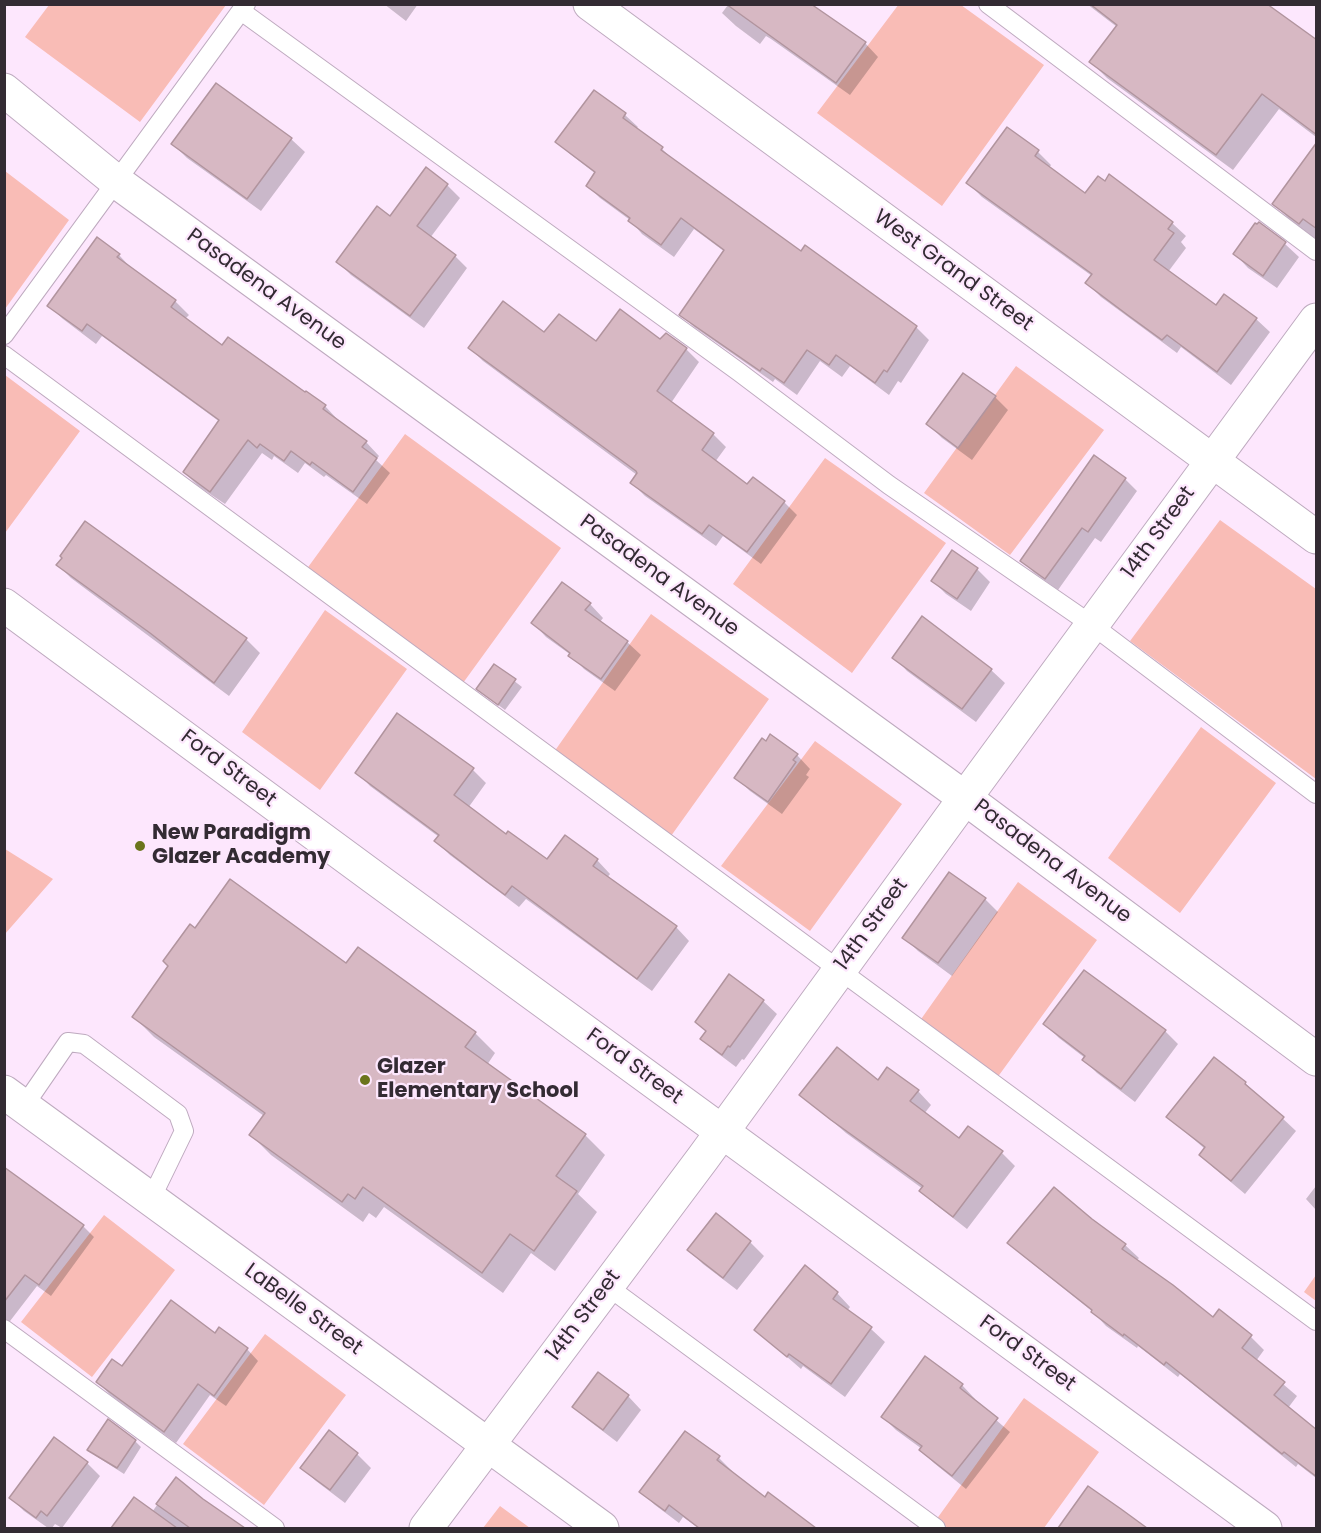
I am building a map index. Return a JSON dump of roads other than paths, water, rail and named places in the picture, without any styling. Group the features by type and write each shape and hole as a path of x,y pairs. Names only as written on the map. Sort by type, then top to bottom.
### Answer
{"street":[{"name":"West Grand Street","path":"590,4 1317,537"},
{"name":"Pasadena Avenue","path":"4,90 117,182 964,798 1317,1059"},
{"name":"14th Street","path":"426,1528 722,1131 964,798 1317,320"},
{"name":"Ford Street","path":"4,605 1265,1528"},
{"name":"LaBelle Street","path":"14,1099 602,1528"}],"lane":[{"path":"988,4 1317,251"},
{"path":"4,335 244,8 740,372 890,485 1092,625 1317,794"},
{"path":"4,355 1317,1321"},
{"path":"14,1099 68,1042 84,1044 178,1114 184,1131 151,1199"},
{"path":"607,1286 936,1528"},
{"path":"4,1329 275,1528"}],"place":[{"name":"New Paradigm Glazer Academy","path":"140,846"},
{"name":"Glazer Elementary School","path":"365,1080"}]}
